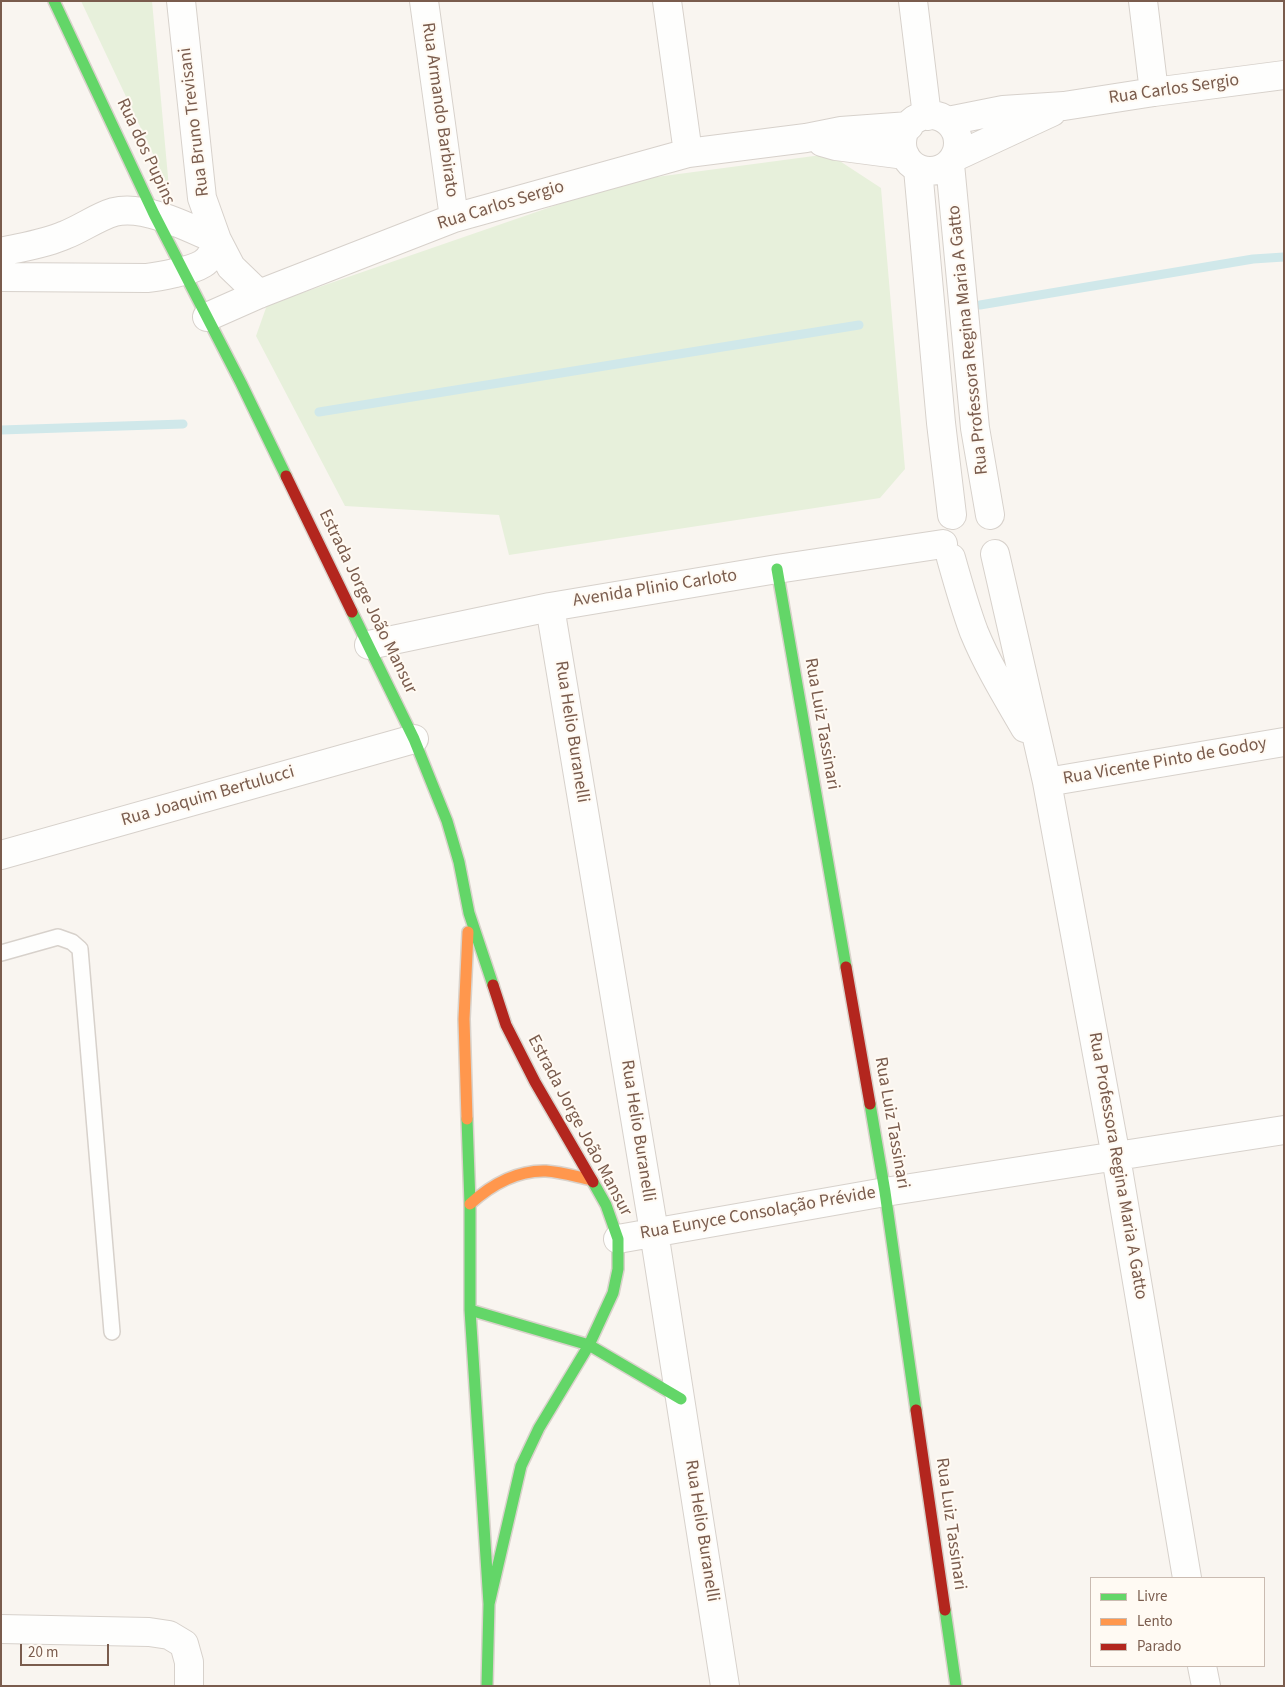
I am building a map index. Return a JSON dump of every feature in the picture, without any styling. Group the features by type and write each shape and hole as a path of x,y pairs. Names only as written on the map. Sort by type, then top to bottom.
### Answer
{"street":[{"name":"Rua dos Pupins","path":"54,1 154,214 208,317"},
{"name":"Rua Bruno Trevisani","path":"181,1 202,198 217,240 231,267 259,294"},
{"name":"Rua Armando Barbirato","path":"424,1 454,218"},
{"path":"668,1 688,153"},
{"path":"913,1 928,121"},
{"path":"1144,1 1154,92"},
{"name":"Rua Carlos Sergio","path":"208,317 259,294 454,218 688,153 1003,110 1064,106 1284,75"},
{"name":"Rua Carlos Sergio","path":"952,161 1064,106"},
{"path":"928,121 954,128 958,138 958,148 952,161 937,170 927,171 911,162 902,148 904,132 928,121"},
{"name":"Rua Carlos Sergio","path":"806,138 911,162"},
{"name":"Rua Professora Regina Maria A Gatto","path":"952,161 975,428 990,515"},
{"name":"Rua Professora Regina Maria A Gatto","path":"911,162 952,515"},
{"path":"1,252 62,237 115,212 133,211 154,214 190,227 217,240 215,250 204,264 184,271 147,278 1,277"},
{"name":"Estrada Jorge João Mansur","path":"208,317 242,383 414,739 447,821 459,862 469,913 506,1025 535,1082 606,1205 618,1239 618,1269 613,1293 589,1345 539,1428 521,1466 489,1604"},
{"path":"971,508 981,510 990,515 997,524 1000,534 1000,545 995,554 979,566 969,567 959,564 947,551 942,533 945,523 952,515 961,510 971,508"},
{"name":"Rua Professora Regina Maria A Gatto","path":"947,551 960,594 991,668 1040,754"},
{"name":"Avenida Plinio Carloto","path":"369,645 550,607 777,569 947,551"},
{"name":"Rua Professora Regina Maria A Gatto","path":"995,554 1047,782 1116,1157 1187,1577"},
{"name":"Rua Luiz Tassinari","path":"777,569 885,1192 956,1686"},
{"name":"Rua Helio Buranelli","path":"550,607 654,1232 725,1686"},
{"name":"Rua Joaquim Bertulucci","path":"1,855 414,739"},
{"name":"Rua Vicente Pinto de Godoy","path":"1047,782 1284,742"},
{"name":"Estrada Jorge João Mansur","path":"469,913 464,1019 470,1204 470,1310 489,1604 487,1686"},
{"name":"Rua Eunyce Consolação Prévide","path":"618,1239 885,1192 1284,1130"},
{"path":"470,1204 482,1192 496,1183 521,1174 546,1171 592,1180"},
{"path":"470,1310 589,1345 681,1399"},
{"path":"1,1629 149,1632 169,1635 184,1644 189,1662 189,1686"},
{"path":"1202,1667 1206,1686"}],"lane":[{"path":"1,953 58,937 72,942 80,949 112,1332"}],"green space":[{"path":"81,1 152,1 169,188"},
{"path":"829,154 881,188 905,469 880,498 509,555 499,515 345,506 256,336 267,305 626,181"}],"waterway":[{"path":"980,305 1253,259 1284,257"},
{"path":"319,412 859,325"},
{"path":"1,430 183,424"}],"traffic: fast":[{"path":"54,1 154,214 241,383 286,476"},
{"path":"777,569 846,967"},
{"path":"352,612 414,739 447,821 459,862 469,913 493,985"},
{"path":"870,1104 885,1192 916,1410"},
{"path":"467,1119 470,1204 470,1310 489,1604 487,1686"},
{"path":"489,1604 521,1466 539,1428 589,1345 613,1293 618,1269 618,1239 606,1205 593,1182"},
{"path":"470,1310 589,1345 681,1399"},
{"path":"945,1610 956,1686"}],"traffic: slow":[{"path":"467,1119 464,1019 468,932"},
{"path":"470,1204 495,1185 524,1173 546,1171 592,1180"}],"traffic: jam":[{"path":"286,476 352,612"},
{"path":"846,967 870,1104"},
{"path":"493,985 506,1025 535,1082 593,1182"},
{"path":"916,1410 945,1610"}]}
